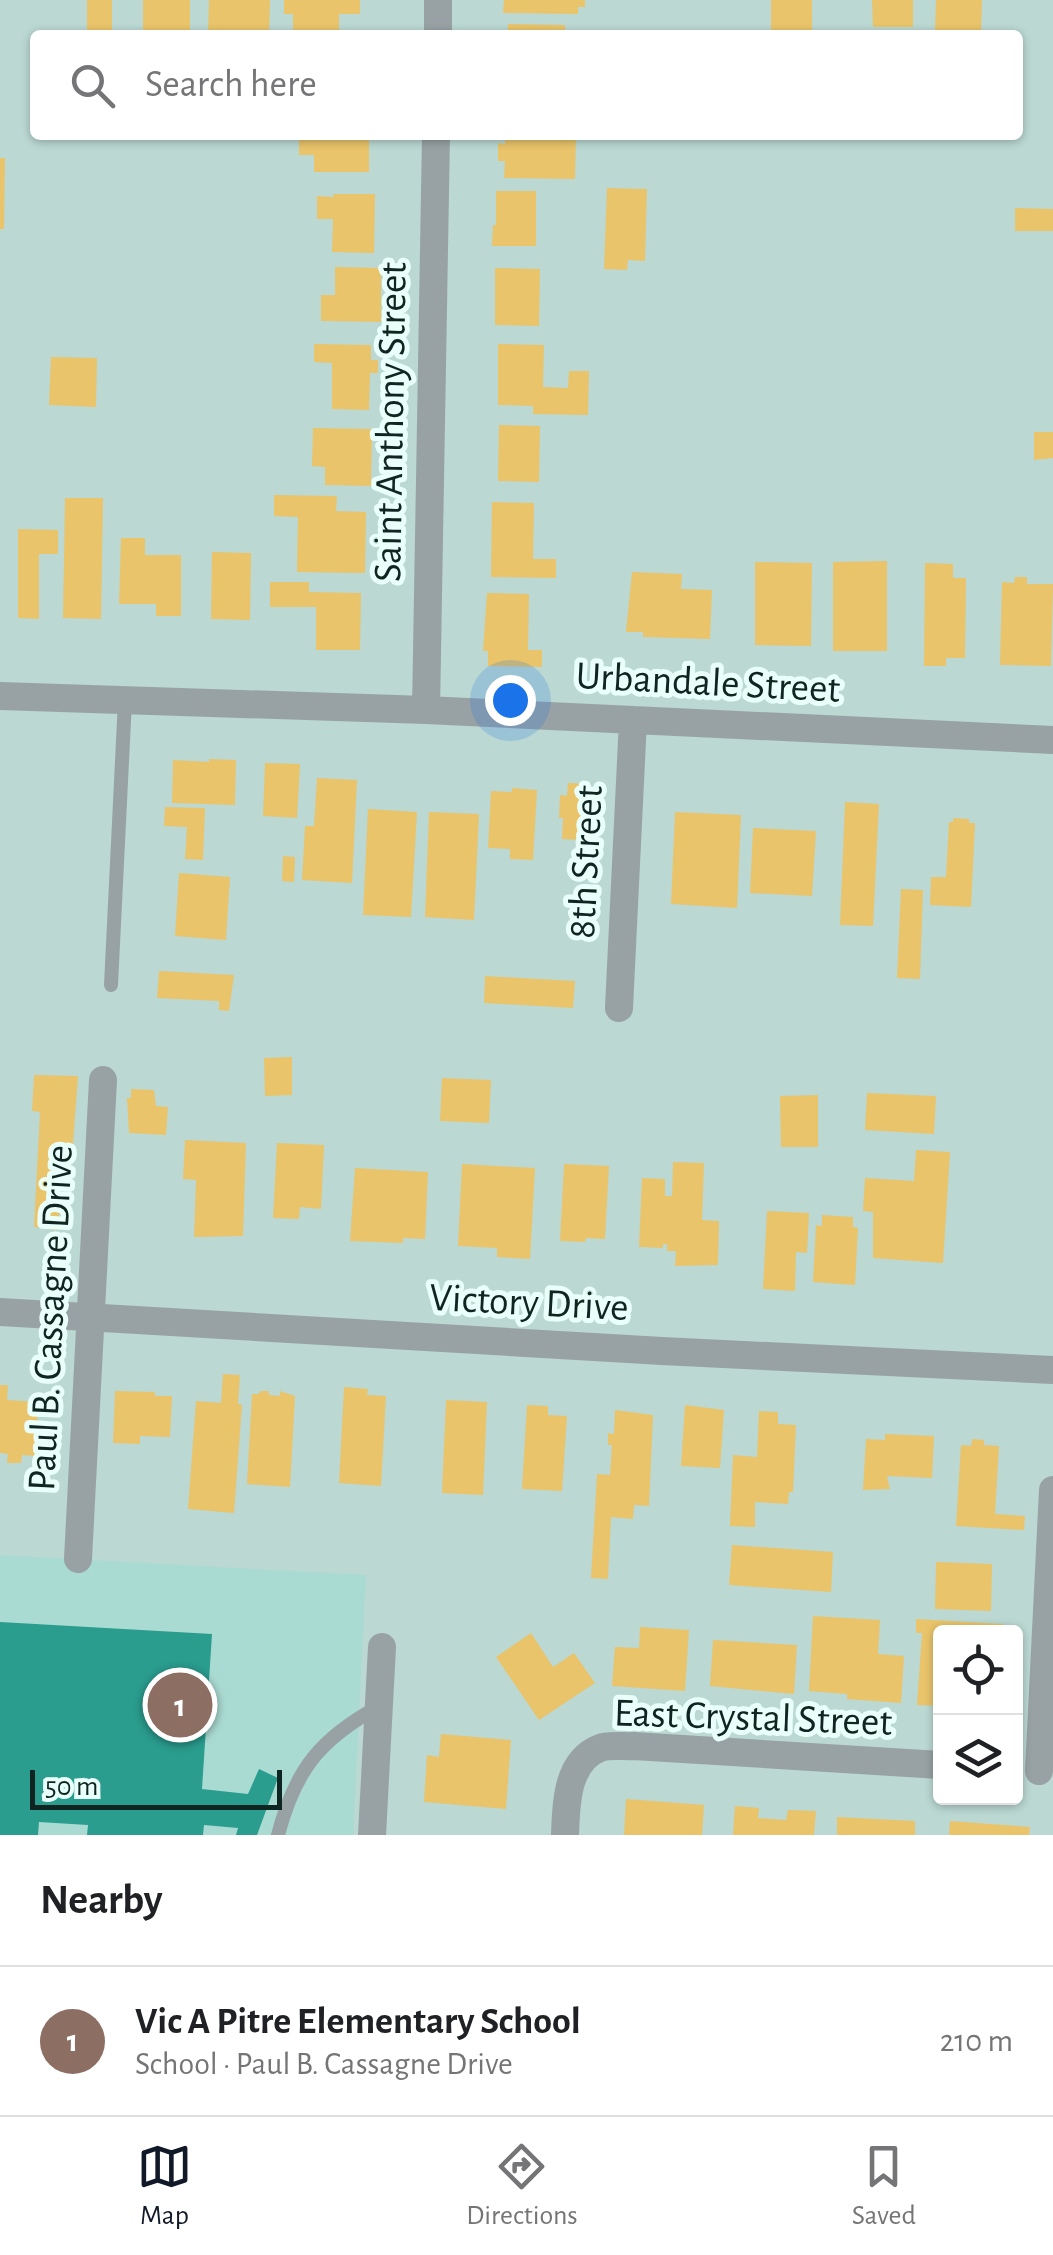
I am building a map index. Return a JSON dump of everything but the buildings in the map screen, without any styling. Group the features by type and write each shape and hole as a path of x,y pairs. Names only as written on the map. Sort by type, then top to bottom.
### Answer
{"street":[{"path":"438,0 438,30"},
{"name":"Saint Anthony Street","path":"426,710 436,140"},
{"name":"Urbandale Street","path":"0,696 426,710 1053,740"},
{"name":"8th Street","path":"619,1008 633,720"},
{"name":"Paul B. Cassagne Drive","path":"78,1559 103,1080"},
{"name":"Victory Drive","path":"0,1312 1053,1370"},
{"path":"1036,1771 1053,1490"},
{"path":"372,1835 382,1647"},
{"name":"East Crystal Street","path":"565,1835 566,1788 582,1764 600,1748 634,1746 933,1765"}],"lane":[{"path":"111,984 125,700"},
{"path":"278,1835 300,1773 340,1728 379,1707"}],"shaded area":[{"path":"0,1555 366,1575 353,1835 0,1835"}],"place":[{"name":"Vic A Pitre Elementary School","path":"180,1705"}]}
